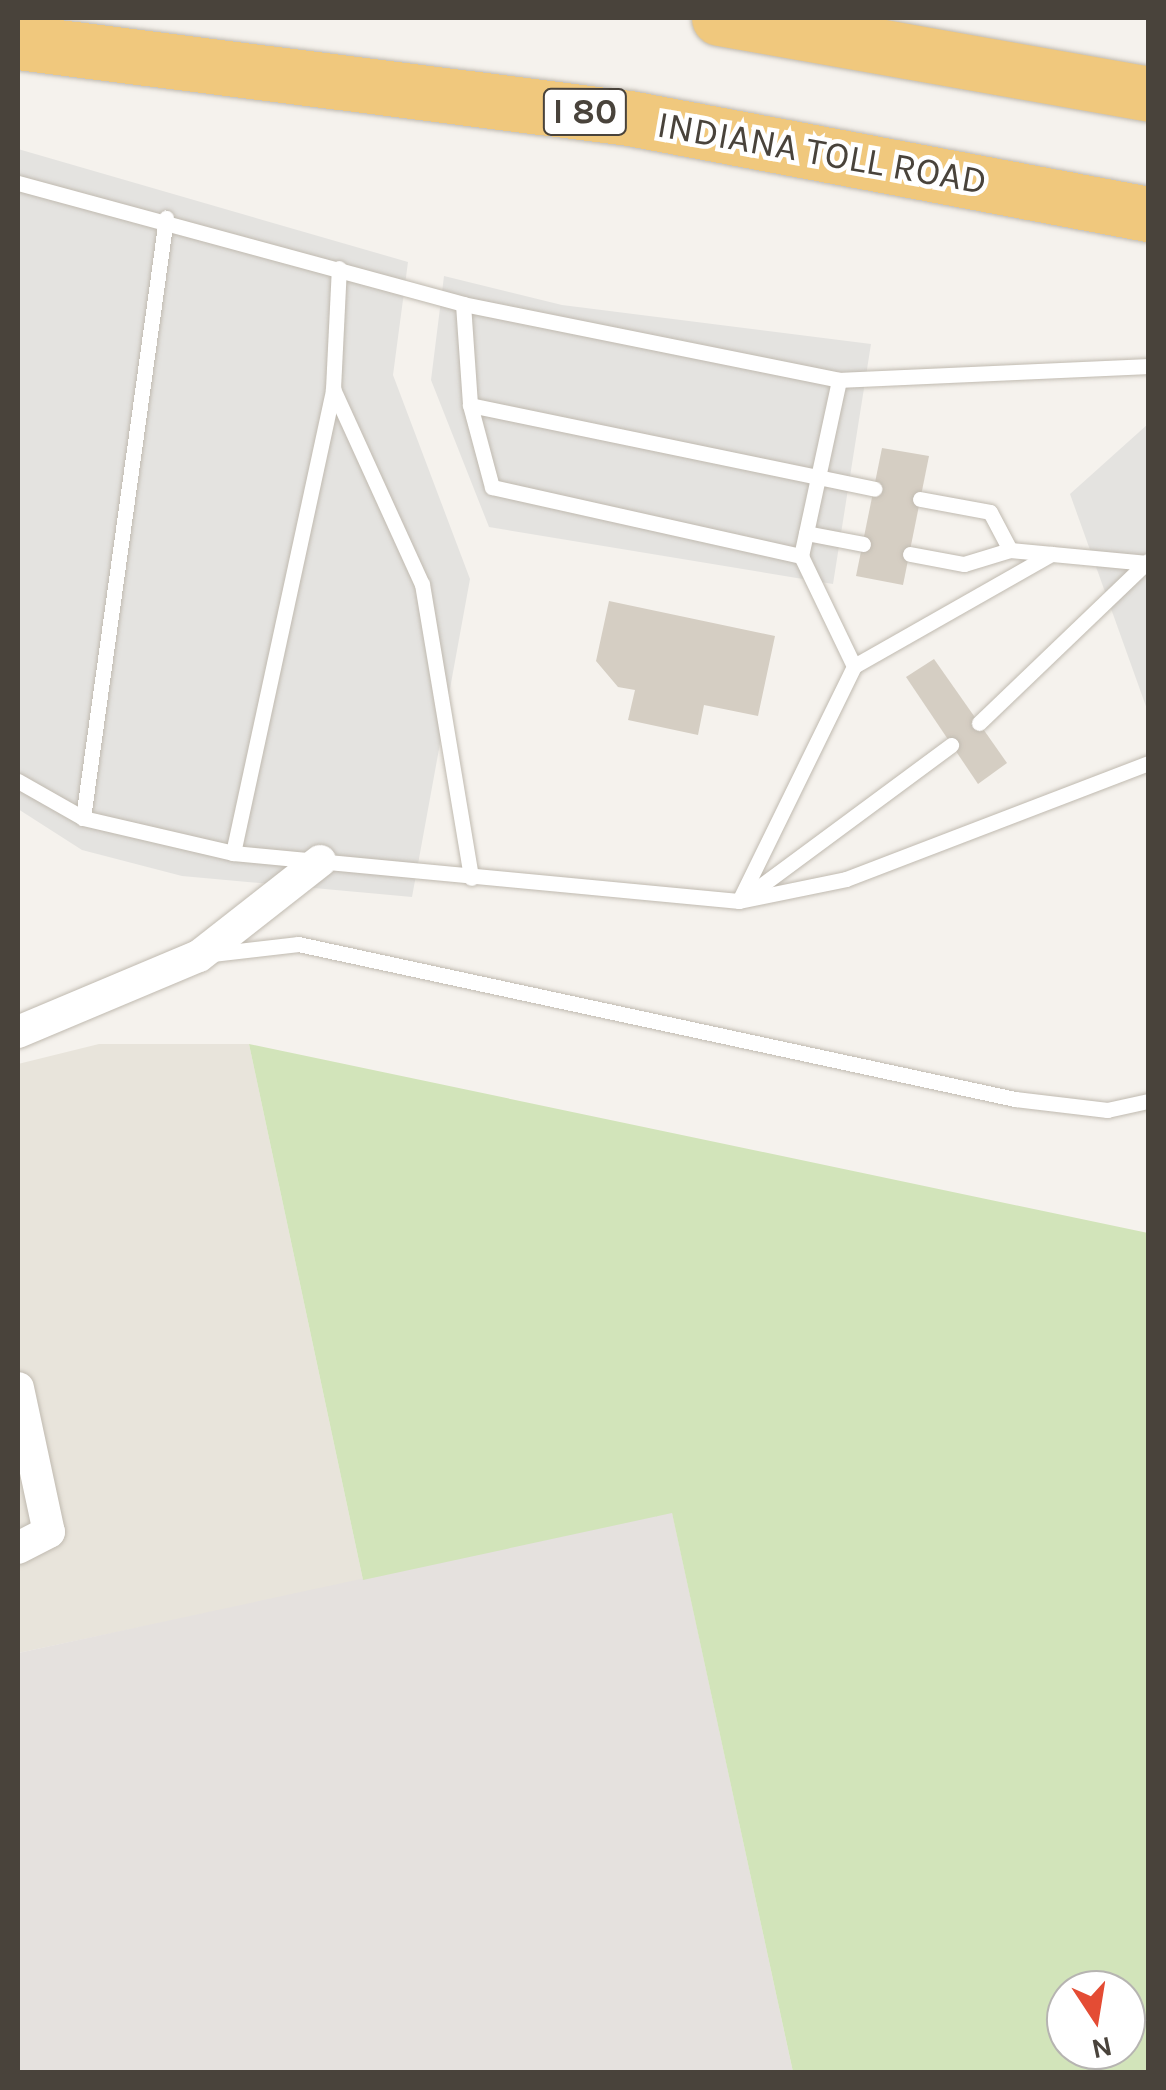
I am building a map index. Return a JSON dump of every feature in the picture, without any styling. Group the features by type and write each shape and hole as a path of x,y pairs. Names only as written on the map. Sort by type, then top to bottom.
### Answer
{"highway":[{"path":"718,18 1148,94"},
{"name":"INDIANA TOLL ROAD","path":"18,42 629,118 1148,214"}],"street":[{"path":"18,1032 198,956 320,861"},
{"path":"18,1388 49,1532 18,1548"}],"lane":[{"path":"18,183 166,218 463,304 839,380 1148,366"},
{"path":"83,818 166,218"},
{"path":"233,853 334,390 339,268"},
{"path":"463,304 470,405 492,487 801,556"},
{"path":"839,380 801,556 854,666"},
{"path":"334,390 422,584 470,878"},
{"path":"470,405 874,489"},
{"path":"920,499 990,512 1010,550"},
{"path":"806,532 863,544"},
{"path":"910,554 964,564 1010,550 1148,562"},
{"path":"740,901 854,666 1051,554"},
{"path":"979,722 1148,562"},
{"path":"740,901 951,745"},
{"path":"18,782 83,818 233,853 740,901 846,879 1148,763"},
{"path":"198,956 298,944 1015,1099 1107,1110 1148,1101"}],"shaded area":[{"path":"18,149 408,262 393,375 470,579 412,897 182,876 82,850 18,809"},
{"path":"444,276 562,305 871,344 833,584 489,527 431,380"},
{"path":"1148,424 1148,712 1070,494"},
{"path":"99,1044 249,1044 363,1580 18,1653 18,1064"},
{"path":"672,1512 793,2072 18,2072 18,1653"}],"green space":[{"path":"249,1044 1148,1233 1148,2072 793,2072 672,1513 363,1580"}],"building":[{"path":"882,448 929,456 903,585 856,576"},
{"path":"609,601 775,636 758,716 704,705 698,735 628,720 635,690 618,687 596,661"},
{"path":"934,659 1007,763 978,784 906,677"}]}
